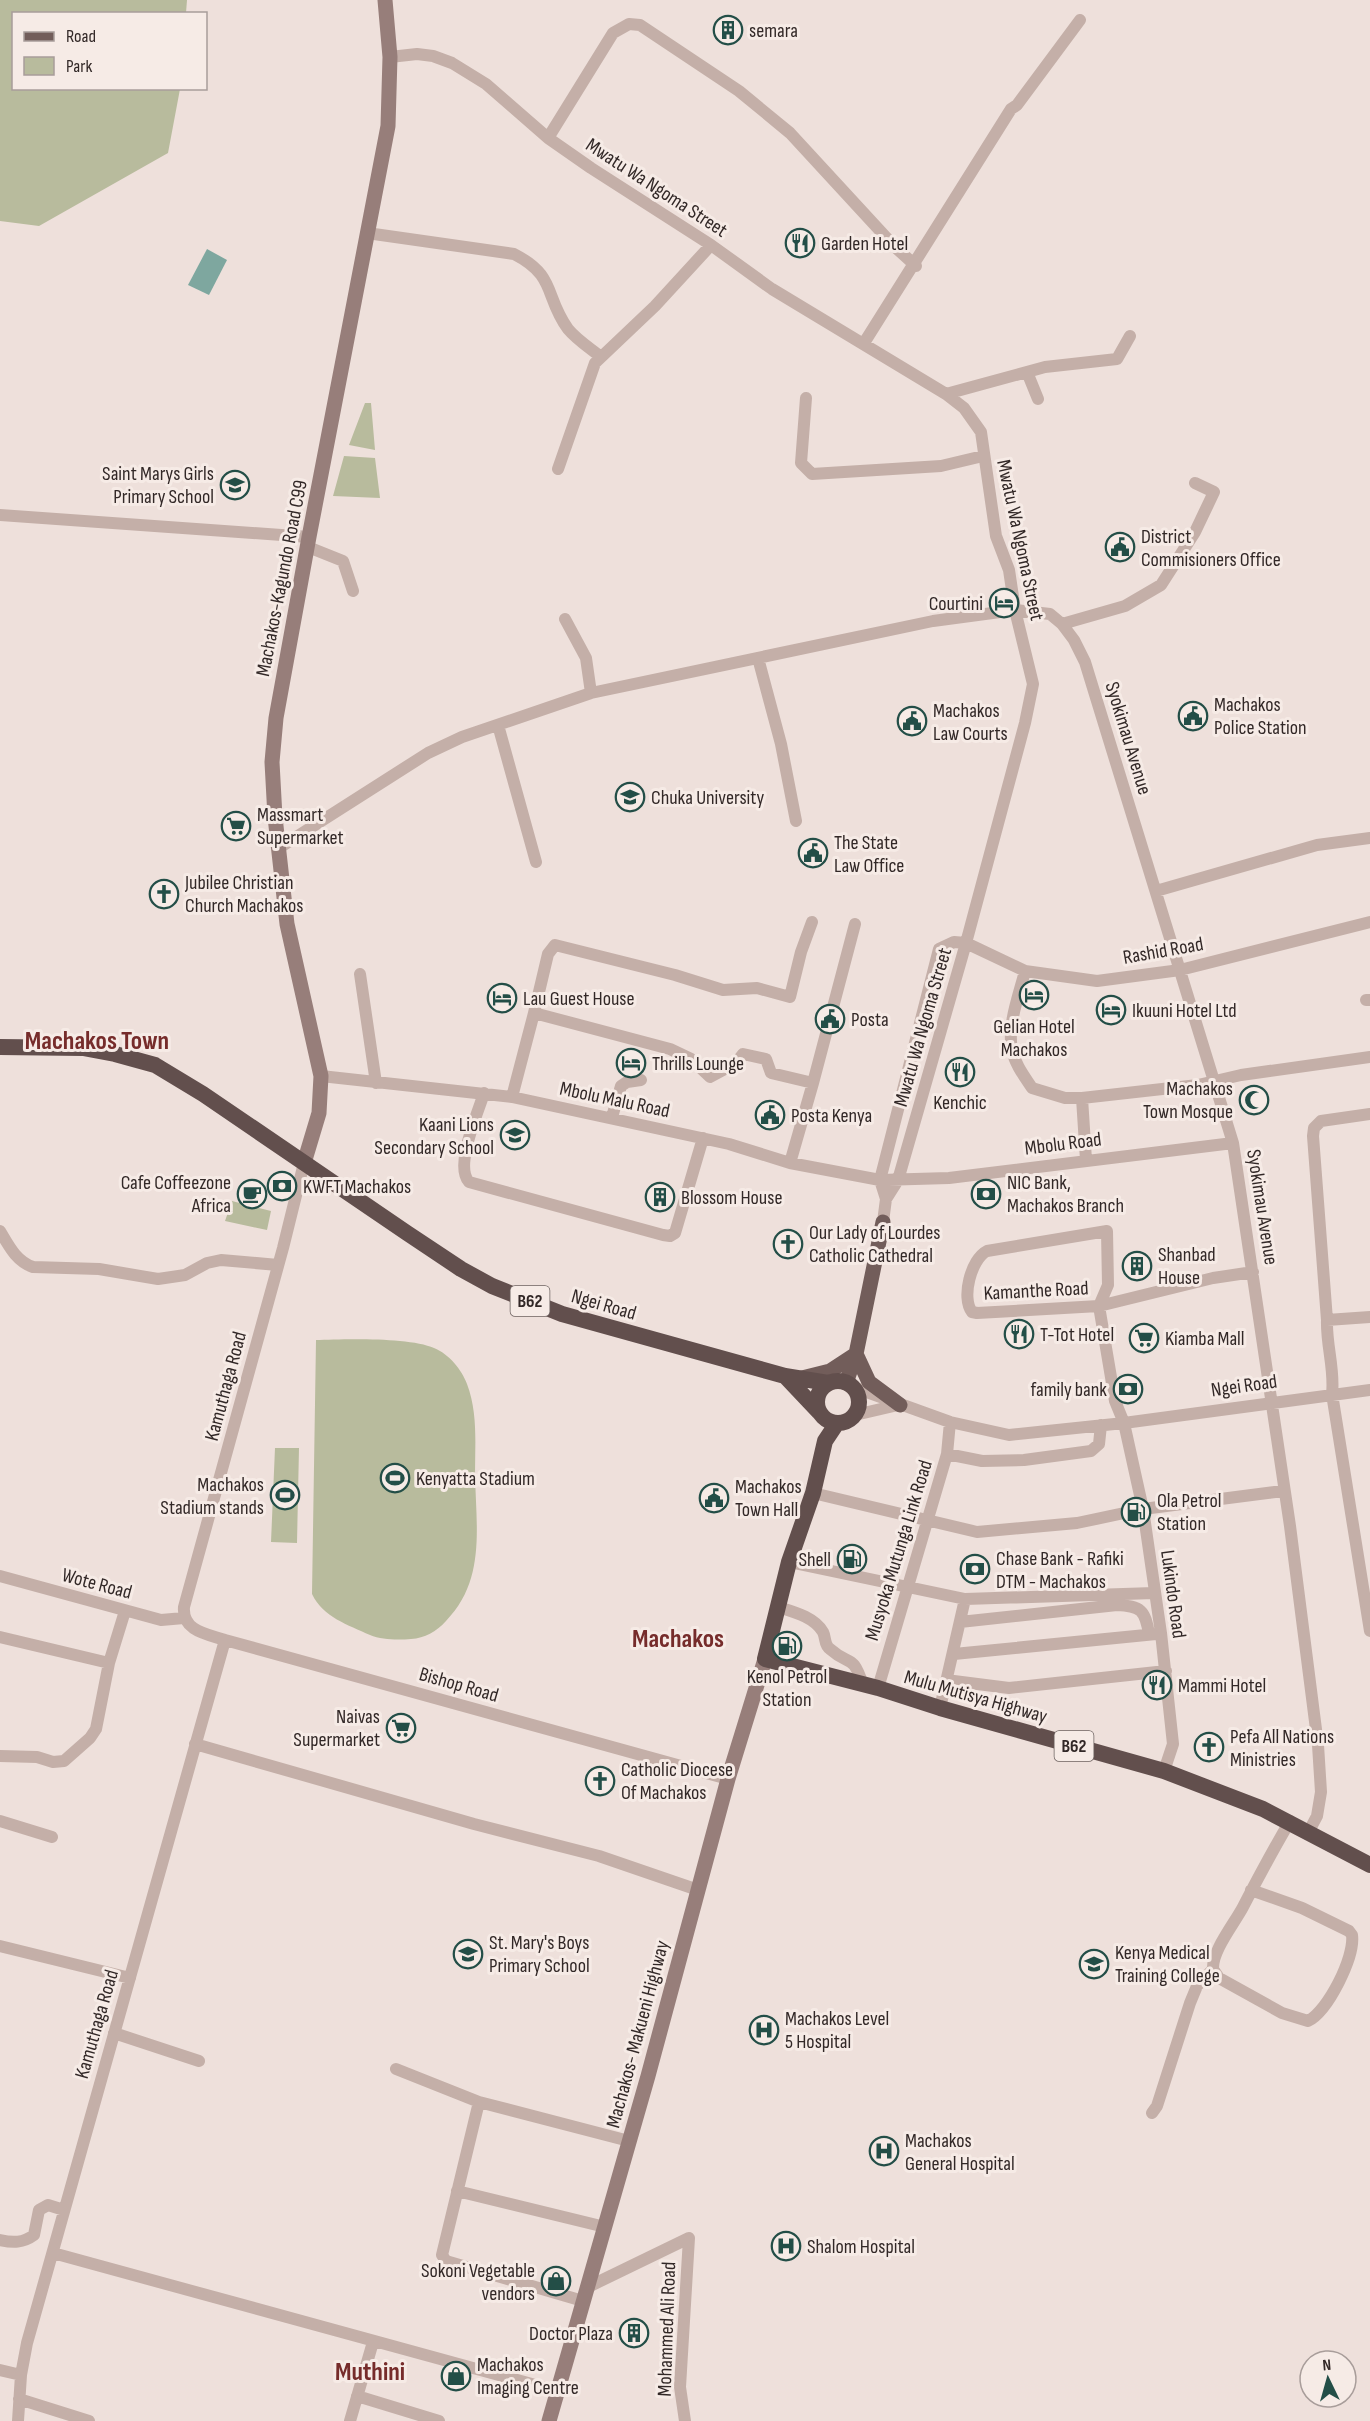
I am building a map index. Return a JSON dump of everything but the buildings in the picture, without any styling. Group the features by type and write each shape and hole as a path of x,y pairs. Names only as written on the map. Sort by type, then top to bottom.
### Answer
{"highway":[{"name":"B62","path":"0,1047 83,1048 155,1065 203,1094 304,1163"},
{"name":"Ngei Road","path":"304,1163 461,1269 492,1286 562,1314 792,1377"},
{"name":"B62","path":"792,1377 828,1383 840,1381 850,1385"},
{"path":"792,1377 826,1417 844,1423 855,1415 859,1401 850,1385"},
{"path":"765,1659 789,1562 813,1493 825,1441 826,1417 817,1398 819,1392 828,1383"},
{"name":"Mulu Mutisya Highway","path":"765,1659 1164,1771 1290,1821 1308,1833 1368,1860"}],"main road":[{"name":"Machakos-Kagundo Road C99","path":"304,1163 319,1113 321,1076 291,948 272,777 273,748 276,718 308,542 388,126 390,57 385,0"},
{"path":"850,1385 883,1222"},
{"path":"792,1377 830,1371 856,1354"},
{"path":"856,1354 869,1382 900,1405"},
{"name":"Machakos- Makueni Highway","path":"549,2421 699,1890 728,1779 765,1659"}],"street":[{"path":"864,344 916,265 1011,109 1017,105 1080,20"},
{"path":"548,138 613,33 629,24 640,25 739,91 790,133 887,239 916,265"},
{"name":"Mwatu Wa Ngoma Street","path":"390,57 417,54 433,56 452,63 486,84 548,138 591,168 711,245 772,289 946,394 964,408 981,432 996,536 1009,570 1015,610 1033,684 1025,723 966,944 898,1180 886,1199"},
{"path":"367,232 514,254 529,261 539,270 569,330 601,357"},
{"path":"558,469 595,363 655,306 711,245"},
{"path":"946,394 1027,372 1117,359 1130,336"},
{"path":"1027,372 1038,399"},
{"path":"806,398 801,463 812,474 941,466 983,456"},
{"path":"279,848 328,814 428,753 462,737 591,693 933,621 1015,610 1050,614 1062,624 1125,606 1161,585 1195,532 1214,492 1195,483"},
{"path":"0,515 308,542 343,561 353,591"},
{"path":"565,619 586,658 591,693"},
{"name":"Syokimau Avenue","path":"1062,624 1074,640 1085,662 1216,1080 1233,1143 1299,1593 1318,1745 1321,1792 1317,1816 1308,1833"},
{"path":"758,657 781,744 796,821"},
{"path":"498,725 536,862"},
{"path":"1156,891 1317,845 1370,838"},
{"path":"512,1097 548,954 555,945 675,975 723,990 757,988 790,997 801,952 812,922"},
{"name":"Rashid Road","path":"966,944 1025,971 1097,981 1180,970 1370,922"},
{"path":"790,1163 855,924"},
{"name":"Mwatu Wa Ngoma Street","path":"880,1180 939,949 954,942 966,944"},
{"path":"1025,971 1012,1029 1011,1041 1014,1057 1032,1088 1065,1098 1198,1085 1216,1080 1370,1057"},
{"path":"360,974 376,1083"},
{"path":"534,1012 670,1049 691,1059 710,1077 736,1063 743,1054 766,1059 771,1073 813,1083"},
{"name":"Mbolu Malu Road","path":"321,1076 512,1097 729,1144 790,1163 880,1180 898,1180"},
{"path":"612,1117 621,1086 627,1082 641,1080"},
{"path":"484,1094 463,1165 465,1178 469,1182 663,1235 670,1236 675,1233 703,1138"},
{"path":"1082,1098 1086,1160"},
{"path":"1370,1114 1321,1121 1314,1128 1327,1320 1326,1336 1334,1381 1332,1394 1370,1631"},
{"name":"Mbolu Road","path":"898,1180 949,1178 1233,1143"},
{"name":"Kamuthaga Road","path":"184,1618 184,1607 304,1163"},
{"path":"880,1180 886,1199 883,1222"},
{"path":"0,1231 17,1258 33,1267 99,1269 158,1280 185,1275 207,1263 221,1260 278,1265"},
{"name":"Kamanthe Road","path":"1099,1306 1108,1284 1107,1231 987,1251 978,1258 969,1280 967,1304 972,1312 1099,1306 1214,1278 1253,1272"},
{"path":"1099,1306 1115,1401 1124,1423"},
{"path":"1327,1320 1370,1317"},
{"name":"Ngei Road","path":"850,1385 950,1422 1009,1435 1124,1423 1370,1390"},
{"path":"855,1415 900,1405"},
{"name":"Musyoka Mutunga Link Road","path":"871,1687 928,1521 947,1454 950,1422"},
{"name":"Lukindo Road","path":"1124,1423 1143,1509 1154,1593 1155,1634 1166,1671 1173,1744 1164,1771"},
{"path":"947,1454 982,1461 1043,1458 1090,1451 1099,1444 1101,1425"},
{"path":"813,1493 977,1532 1077,1523 1143,1509 1283,1491"},
{"path":"789,1562 965,1599 1154,1593"},
{"name":"Wote Road","path":"0,1576 161,1620 184,1618"},
{"path":"940,1708 965,1599"},
{"path":"954,1654 1155,1634 1142,1611 1134,1605 960,1622"},
{"path":"778,1607 802,1615 815,1623 823,1633 825,1643 830,1649 854,1662 871,1687"},
{"path":"0,1756 37,1757 59,1762 70,1758 90,1738 96,1729 109,1663 125,1611"},
{"name":"Bishop Road","path":"184,1618 194,1630 225,1640 728,1779"},
{"path":"0,1637 109,1663"},
{"name":"Kamuthaga Road","path":"18,2421 21,2375 52,2253 225,1640"},
{"path":"946,1680 1009,1688 1166,1671"},
{"path":"195,1744 474,1824 598,1856 699,1890"},
{"path":"0,1821 52,1837"},
{"path":"1152,2113 1157,2106 1197,1986 1213,1969 1216,1952 1290,1821"},
{"path":"1213,1969 1219,1978 1282,2013 1308,2021 1317,2015 1346,1971 1353,1941 1349,1931 1302,1908 1251,1890"},
{"path":"0,1946 130,1978"},
{"path":"114,2033 199,2061"},
{"path":"396,2069 479,2102 629,2141"},
{"path":"479,2102 441,2251 444,2259 585,2294"},
{"path":"457,2191 605,2227"},
{"path":"0,2240 26,2241 34,2235 39,2210 48,2205 64,2210"},
{"name":"Mohammed Ali Road","path":"585,2294 689,2238 680,2387 685,2421"},
{"path":"52,2253 262,2308 373,2342 557,2391"},
{"path":"350,2421 373,2342"},
{"path":"0,2370 21,2375"},
{"path":"357,2396 439,2421"},
{"path":"18,2399 70,2418 89,2421"}],"green space":[{"path":"0,0 187,0 186,12 12,12 12,90 180,90 168,153 39,226 0,221"},
{"path":"365,403 371,403 375,450 349,445"},
{"path":"344,456 375,458 380,498 333,496"},
{"path":"232,1201 271,1211 267,1230 225,1221"},
{"name":"Kenyatta Stadium","path":"316,1340 376,1340 423,1344 450,1358 462,1373 467,1384 473,1406 475,1429 476,1552 468,1588 459,1605 442,1625 426,1636 395,1639 370,1635 329,1614 312,1594"},
{"name":"Machakos Stadium stands","path":"275,1448 299,1448 297,1543 271,1542"}],"water":[{"path":"207,249 227,260 209,295 188,285"}],"place":[{"name":"semara","path":"728,30"},
{"name":"Garden Hotel","path":"800,243"},
{"name":"Saint Marys Girls Primary School","path":"235,485"},
{"name":"District Commisioners Office","path":"1120,547"},
{"name":"Courtini","path":"1004,603"},
{"name":"Machakos Police Station","path":"1193,716"},
{"name":"Machakos Law Courts","path":"912,721"},
{"name":"Chuka University","path":"630,797"},
{"name":"Massmart Supermarket","path":"236,826"},
{"name":"The State Law Office","path":"813,853"},
{"name":"Jubilee Christian Church Machakos","path":"164,894"},
{"name":"Gelian Hotel Machakos","path":"1034,995"},
{"name":"Lau Guest House","path":"502,998"},
{"name":"Ikuuni Hotel Ltd","path":"1111,1010"},
{"name":"Posta","path":"830,1019"},
{"name":"Thrills Lounge","path":"631,1063"},
{"name":"Kenchic","path":"960,1072"},
{"name":"Machakos Town Mosque","path":"1254,1100"},
{"name":"Posta Kenya","path":"770,1115"},
{"name":"Kaani Lions Secondary School","path":"515,1135"},
{"name":"KWFT Machakos","path":"282,1186"},
{"name":"Cafe Coffeezone Africa","path":"252,1194"},
{"name":"NIC Bank, Machakos Branch","path":"986,1194"},
{"name":"Blossom House","path":"660,1197"},
{"name":"Our Lady of Lourdes Catholic Cathedral","path":"788,1244"},
{"name":"Shanbad House","path":"1137,1266"},
{"name":"T-Tot Hotel","path":"1019,1334"},
{"name":"Kiamba Mall","path":"1144,1338"},
{"name":"family bank","path":"1128,1389"},
{"name":"Kenyatta Stadium","path":"395,1478"},
{"name":"Machakos Stadium stands","path":"285,1495"},
{"name":"Machakos Town Hall","path":"714,1498"},
{"name":"Ola Petrol Station","path":"1136,1512"},
{"name":"Shell","path":"852,1559"},
{"name":"Chase Bank - Rafiki DTM - Machakos","path":"975,1569"},
{"name":"Kenol Petrol Station","path":"787,1646"},
{"name":"Mammi Hotel","path":"1157,1685"},
{"name":"Naivas Supermarket","path":"401,1728"},
{"name":"Pefa All Nations Ministries","path":"1209,1747"},
{"name":"Catholic Diocese Of Machakos","path":"600,1781"},
{"name":"St. Mary's Boys Primary School","path":"468,1954"},
{"name":"Kenya Medical Training College","path":"1094,1964"},
{"name":"Machakos Level 5 Hospital","path":"764,2030"},
{"name":"Machakos General Hospital","path":"884,2151"},
{"name":"Shalom Hospital","path":"786,2246"},
{"name":"Sokoni Vegetable vendors","path":"556,2281"},
{"name":"Doctor Plaza","path":"634,2333"},
{"name":"Machakos Imaging Centre","path":"456,2376"}],"district":[{"name":"Machakos Town","path":"97,1040"},
{"name":"Machakos","path":"678,1638"},
{"name":"Muthini","path":"370,2371"}]}
